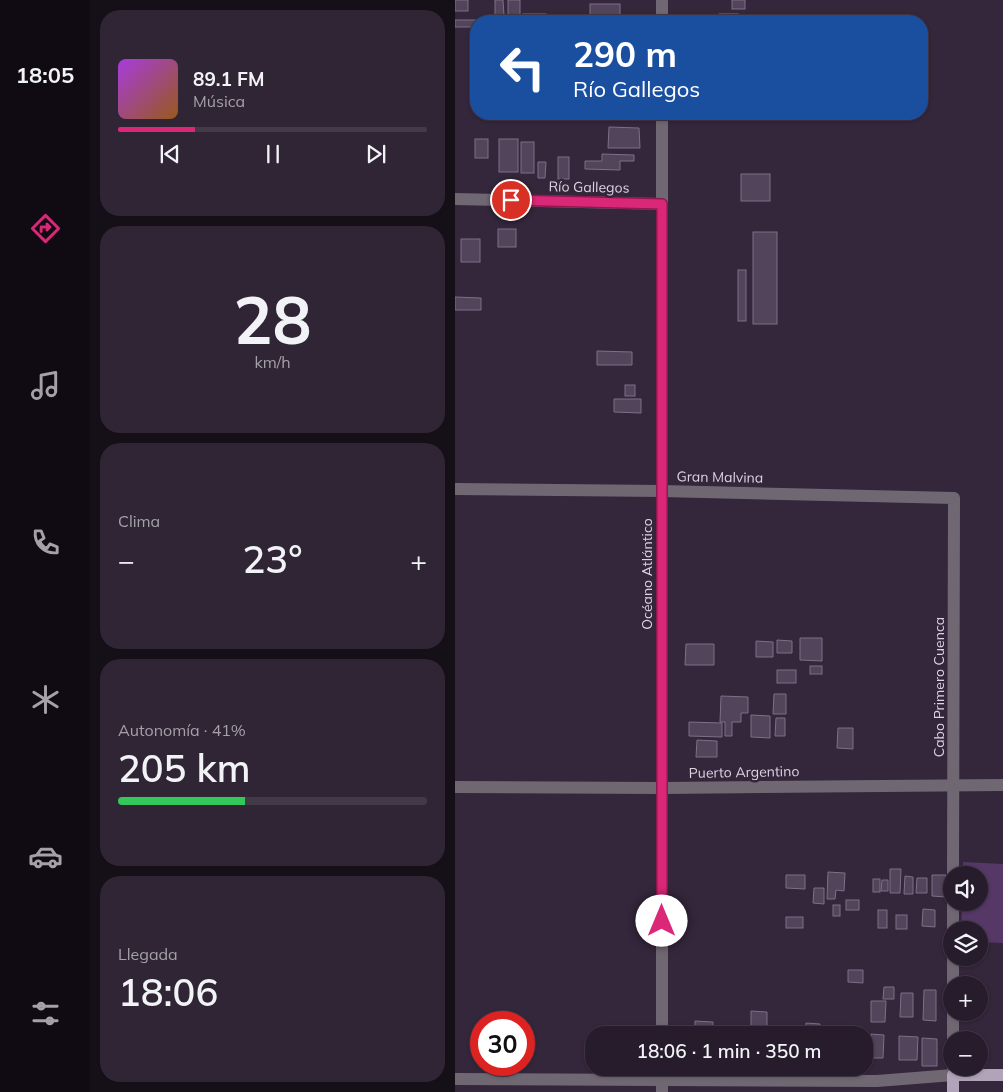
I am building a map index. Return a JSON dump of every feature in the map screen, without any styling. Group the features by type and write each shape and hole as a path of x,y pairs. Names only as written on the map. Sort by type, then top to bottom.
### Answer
{"main road":[{"path":"988,1074 1003,1076"},
{"path":"953,1076 953,1092"}],"street":[{"path":"662,0 662,15"},
{"name":"Océano Atlántico","path":"662,120 663,1026"},
{"name":"Río Gallegos","path":"455,199 662,204"},
{"name":"Gran Malvina","path":"455,489 662,490 954,498"},
{"name":"Cabo Primero Cuenca","path":"953,866 954,498"},
{"name":"Puerto Argentino","path":"455,787 662,788 1003,784"},
{"path":"455,1079 877,1082 943,1072"}],"shaded area":[{"path":"963,862 1003,864 1003,943 988,942 988,921 961,921 962,911 988,911 988,866 963,866"}],"building":[{"path":"455,0 468,0 468,11 455,11"},
{"path":"495,0 503,0 504,15 495,15"},
{"path":"508,0 520,0 520,15 508,15"},
{"path":"732,0 745,0 745,9 732,9"},
{"path":"590,4 620,4 620,15 590,15"},
{"path":"523,14 546,14 546,15"},
{"path":"719,14 738,14 738,15"},
{"path":"455,20 470,20 470,27 455,27"},
{"path":"609,127 639,128 640,148 608,148"},
{"path":"475,139 488,139 488,158 475,158"},
{"path":"499,139 518,139 518,172 499,172"},
{"path":"521,142 534,142 534,173 521,173"},
{"path":"602,154 634,155 634,161 620,161 620,170 585,169 585,161 602,161"},
{"path":"558,157 569,157 569,179 558,179"},
{"path":"538,162 546,162 545,178 538,178"},
{"path":"741,174 770,174 770,201 741,201"},
{"path":"498,229 516,229 516,247 498,247"},
{"path":"753,232 777,232 777,324 753,324"},
{"path":"461,239 480,239 480,262 461,262"},
{"path":"738,270 746,270 746,321 738,321"},
{"path":"455,297 481,298 481,310 455,310"},
{"path":"597,351 632,352 632,365 597,365"},
{"path":"625,385 635,385 635,396 625,396"},
{"path":"614,399 641,399 641,413 614,412"},
{"path":"800,638 822,638 822,661 800,660"},
{"path":"777,640 792,641 792,653 777,653"},
{"path":"756,641 773,642 773,657 756,657"},
{"path":"686,644 714,644 714,665 685,665"},
{"path":"810,666 822,666 822,674 810,674"},
{"path":"777,670 796,670 796,683 777,683"},
{"path":"774,694 786,694 786,714 773,714"},
{"path":"721,696 748,697 748,713 741,713 741,722 732,722 732,736 725,736 725,722 720,722"},
{"path":"751,715 770,716 770,738 751,737"},
{"path":"776,718 785,718 785,736 775,736"},
{"path":"689,722 722,723 722,737 689,736"},
{"path":"838,728 853,728 853,749 837,748"},
{"path":"697,740 717,741 717,757 696,757"},
{"path":"890,869 901,869 900,893 890,893"},
{"path":"828,872 845,873 844,891 836,890 835,899 827,899"},
{"path":"786,875 805,875 805,889 786,888"},
{"path":"932,875 943,875 943,897 932,896"},
{"path":"905,876 913,877 913,894 904,894"},
{"path":"917,878 927,878 927,893 916,893"},
{"path":"873,879 880,879 880,892 873,892"},
{"path":"882,880 888,880 888,891 881,891"},
{"path":"814,888 824,888 824,904 813,903"},
{"path":"846,900 859,900 859,910 846,910"},
{"path":"833,905 840,905 840,916 833,916"},
{"path":"923,909 935,910 935,927 922,926"},
{"path":"878,910 887,910 887,928 878,928"},
{"path":"896,915 907,915 907,929 896,929"},
{"path":"786,917 803,917 803,928 786,928"},
{"path":"848,970 863,970 863,983 848,982"},
{"path":"884,987 894,987 894,999 883,999"},
{"path":"924,990 936,990 936,1021 923,1020"},
{"path":"901,993 913,993 913,1017 900,1017"},
{"path":"871,1001 886,1001 885,1022 871,1022"},
{"path":"751,1011 767,1012 767,1026 751,1026"},
{"path":"695,1021 713,1022 713,1026 695,1026"},
{"path":"806,1023 820,1024 820,1026 806,1026"},
{"path":"873,1034 884,1035 883,1058 873,1058"},
{"path":"899,1036 918,1037 917,1060 899,1060"},
{"path":"922,1038 937,1039 937,1066 922,1066"}],"route":[{"path":"511,200 662,204 662,921"}]}
